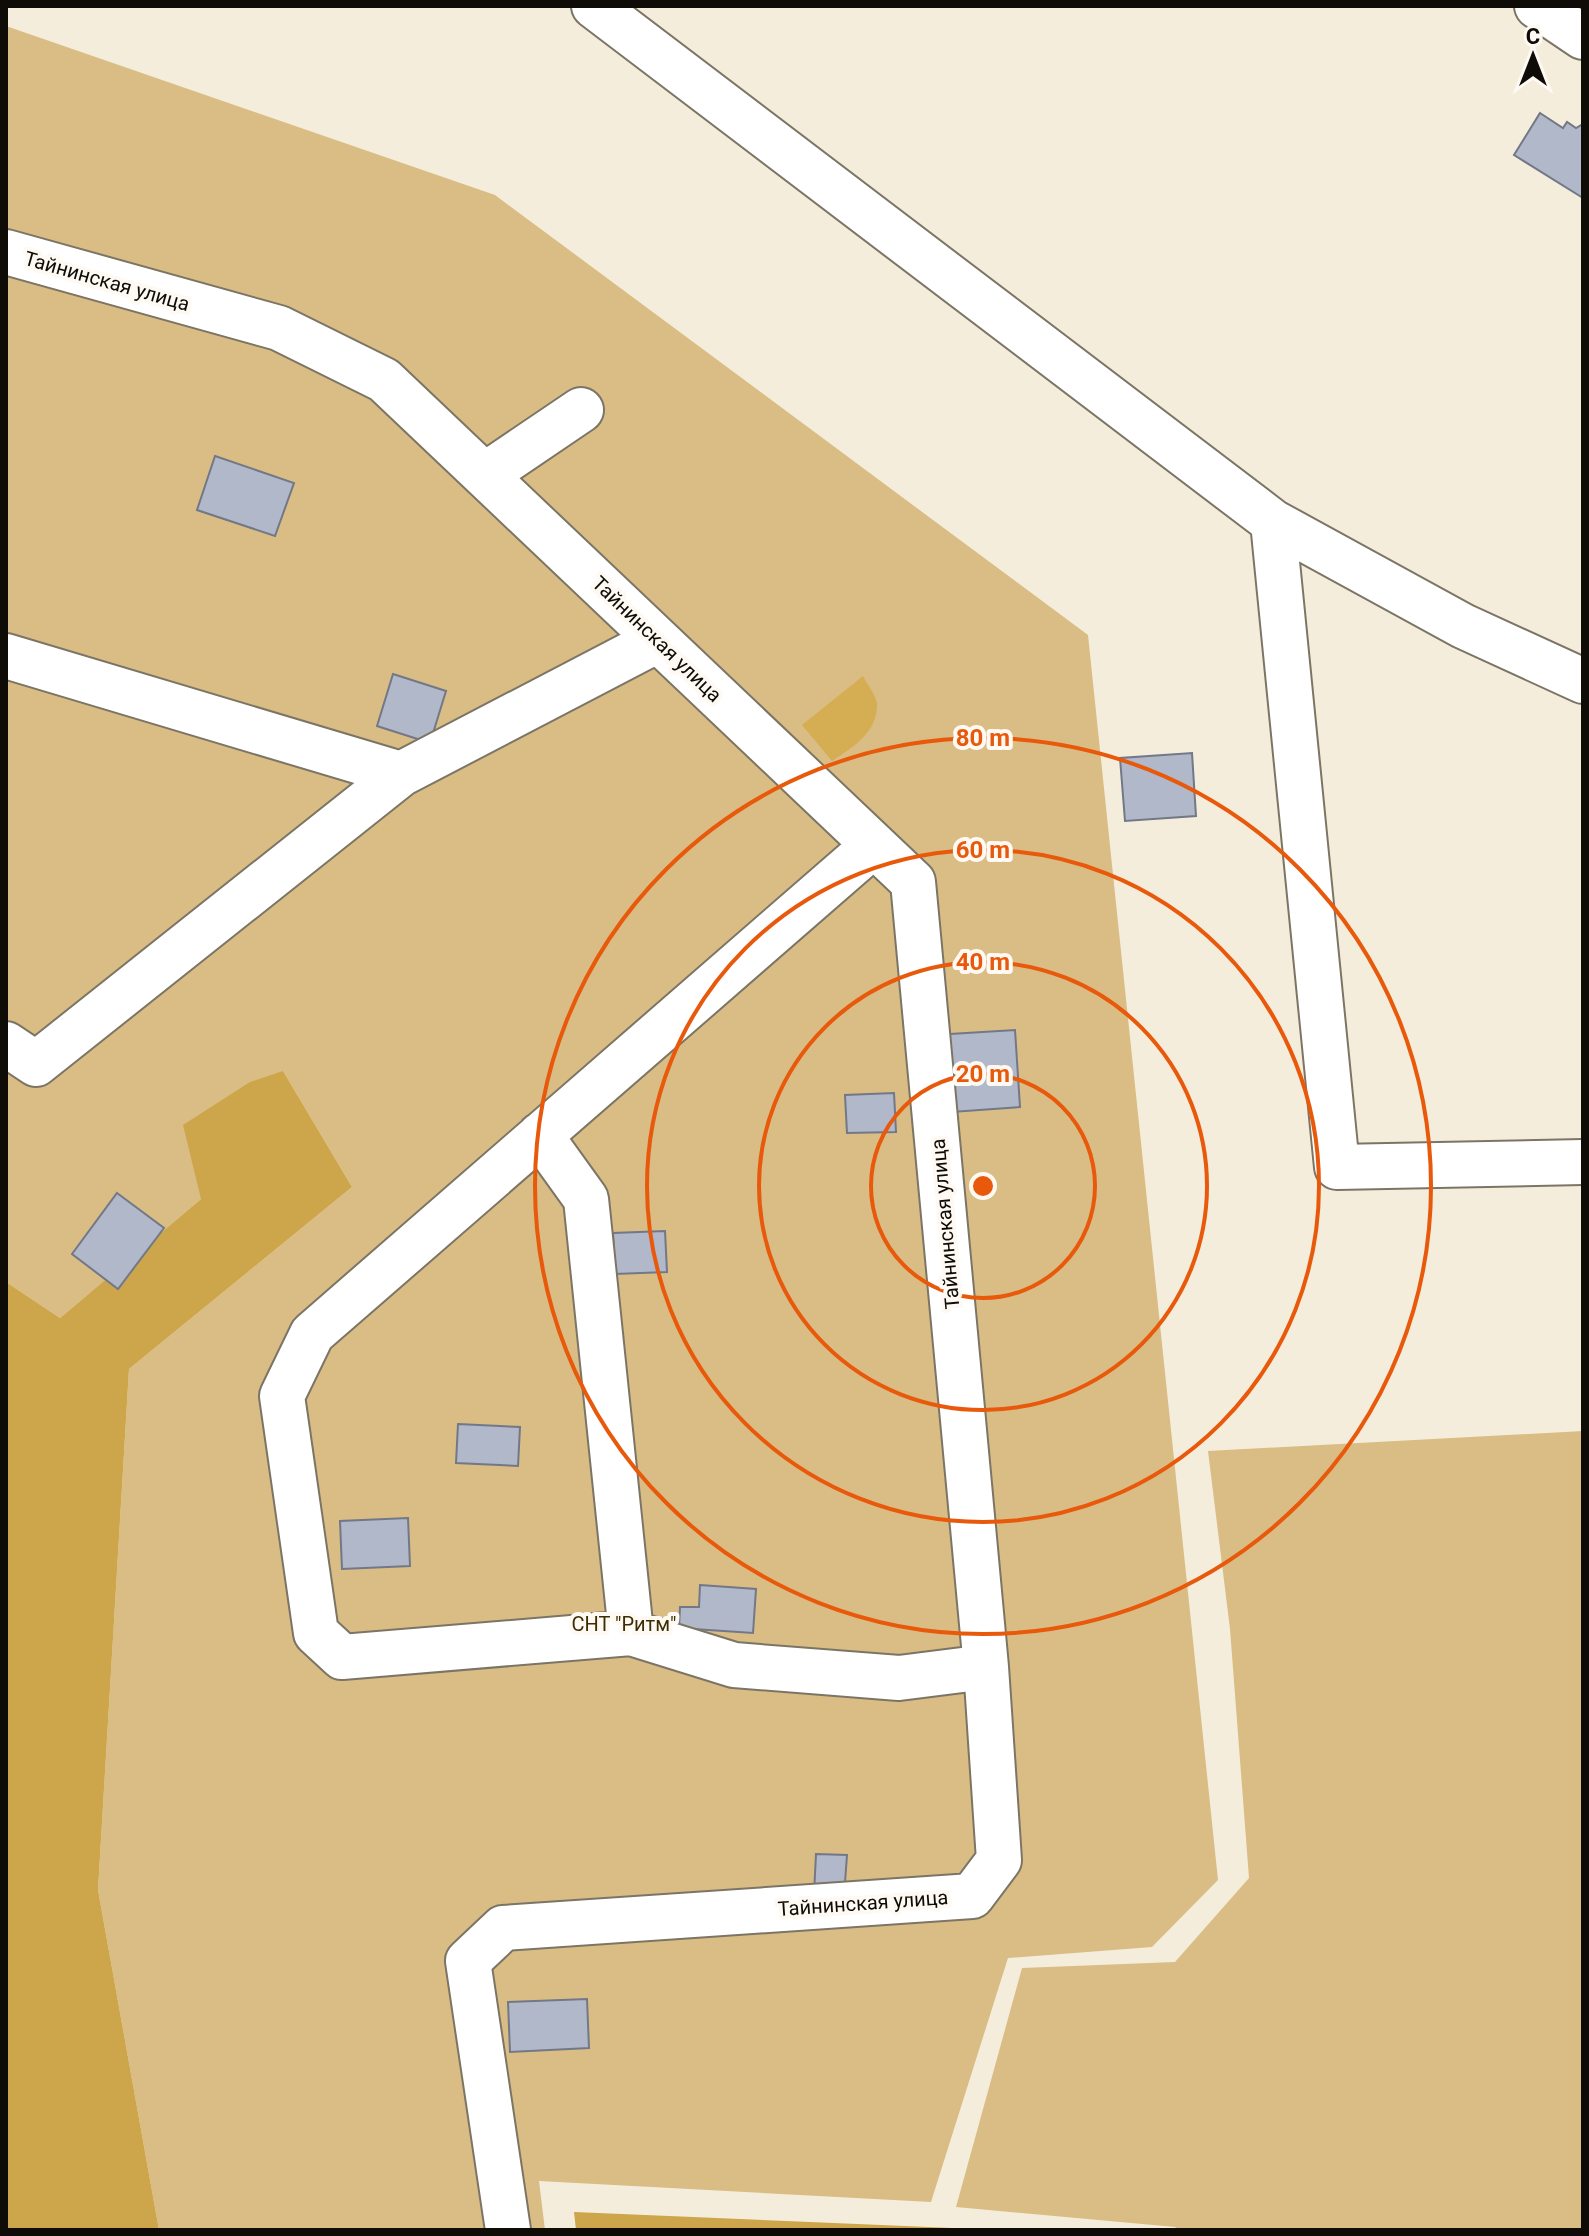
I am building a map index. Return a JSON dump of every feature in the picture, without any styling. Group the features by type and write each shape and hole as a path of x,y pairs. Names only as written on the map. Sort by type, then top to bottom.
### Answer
{"street":[{"path":"594,6 1273,522 1463,626 1583,681"},
{"path":"1537,6 1583,37"},
{"name":"Тайнинская улица","path":"6,252 279,328 384,380 913,882 986,1667 999,1860 972,1896 503,1928 468,1961 508,2230"},
{"path":"485,475 581,410"},
{"path":"1273,522 1337,1167 1583,1162"},
{"path":"6,1044 36,1064 401,774 658,640"},
{"path":"6,656 401,774"},
{"path":"874,845 312,1334 282,1396 316,1633 342,1657 631,1633 734,1665 899,1678 986,1667"},
{"path":"540,1135 586,1199 631,1633"}],"green space":[{"name":"СНТ \"Ритм\"","path":"6,26 495,195 1088,635 1218,1880 1152,1947 1008,1958 931,2202 539,2181 545,2230 159,2230 98,1890 129,1369 352,1187 283,1071 201,1199 60,1318 6,1282"},
{"path":"1583,1431 1583,2230 1179,2230 1175,2227 956,2207 1022,1968 1175,1962 1249,1878 1230,1629 1208,1451"}],"shaded area":[{"path":"863,676 877,704 873,723 848,751 832,761 802,725"},
{"path":"283,1071 352,1187 129,1369 98,1890 159,2230 6,2230 6,1282 60,1318 201,1199 183,1125 250,1082"},
{"path":"574,2212 1000,2230 576,2230"}],"building":[{"path":"1540,113 1563,128 1567,122 1576,128 1583,124 1583,198 1514,155"},
{"path":"215,456 294,483 275,536 197,510"},
{"path":"393,674 446,691 430,743 377,726"},
{"path":"1192,753 1196,816 1125,821 1120,758"},
{"path":"1015,1030 1020,1107 938,1113 934,1035"},
{"path":"894,1093 896,1132 847,1133 845,1095"},
{"path":"117,1193 164,1228 118,1289 72,1254"},
{"path":"665,1231 667,1272 615,1274 613,1233"},
{"path":"458,1424 520,1427 518,1466 456,1463"},
{"path":"408,1518 410,1566 342,1569 340,1521"},
{"path":"700,1585 756,1589 753,1633 679,1628 680,1607 699,1607"},
{"path":"816,1854 847,1855 844,1896 814,1894"},
{"path":"587,1999 589,2048 510,2052 508,2002"}]}
